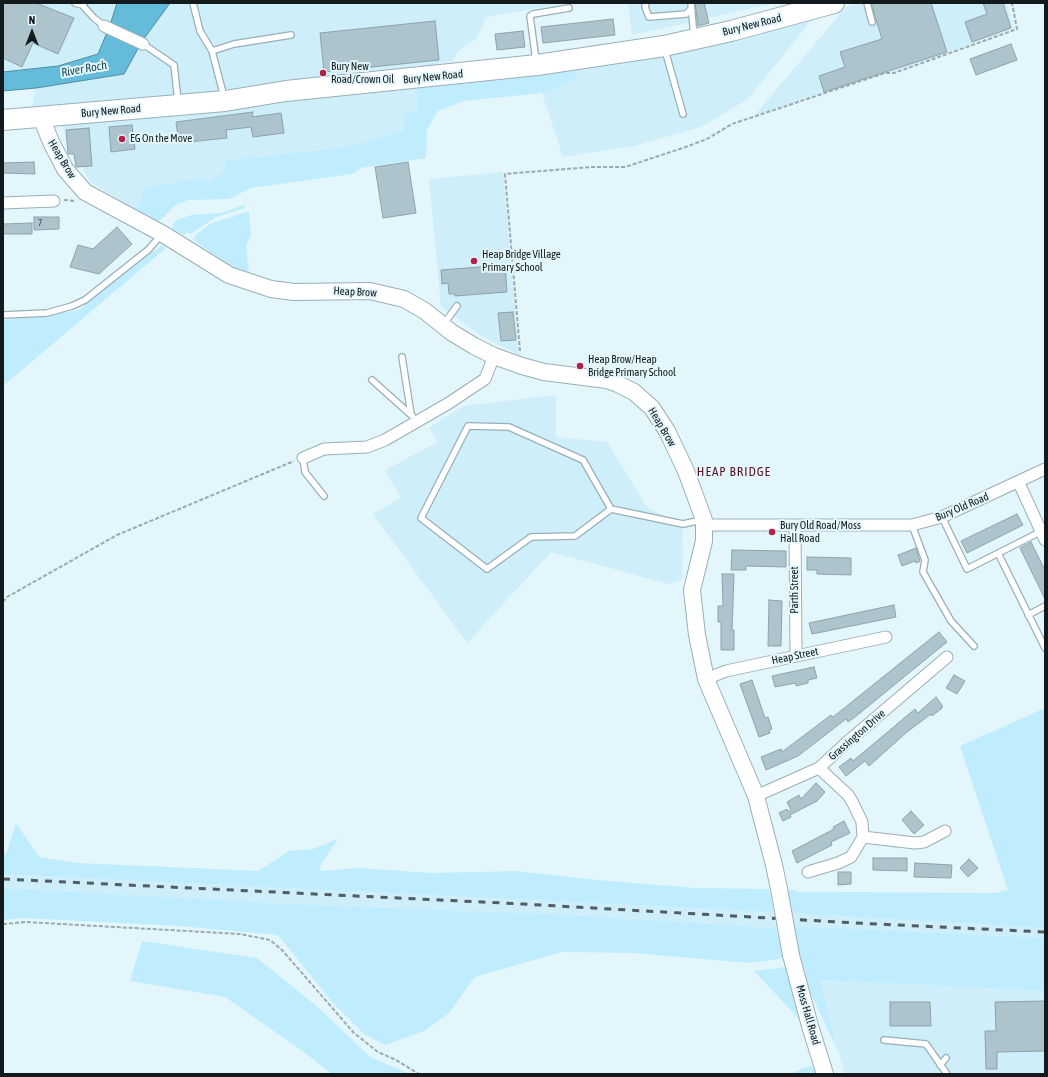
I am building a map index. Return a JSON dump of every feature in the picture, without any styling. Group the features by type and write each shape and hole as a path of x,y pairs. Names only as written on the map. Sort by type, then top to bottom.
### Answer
{"highway":[{"name":"Bury New Road","path":"3,120 178,106 225,101 286,91 458,75 537,65 664,46 834,3"}],"street":[{"path":"104,26 143,44"},
{"name":"Heap Brow","path":"41,117 51,142 65,169 85,192 163,234 229,274 244,281 271,289 294,292 370,291 387,294 404,299 474,346 494,356 522,366 568,376 607,380 634,392 652,408 667,431 686,471 705,522"},
{"path":"3,203 54,201"},
{"path":"302,458 316,451 334,447 367,447 385,440 414,418 485,379 494,356"},
{"name":"Bury Old Road","path":"705,522 795,525 912,525 942,517 1019,483 1045,469"},
{"path":"1019,483 1044,534"},
{"name":"Moss Hall Road","path":"705,522 704,541 692,590 696,635 706,679 756,796 774,865 791,955 810,1026 825,1074"},
{"name":"Parth Street","path":"795,525 796,655"},
{"name":"Heap Street","path":"706,679 726,671 886,637"},
{"name":"Grassington Drive","path":"756,796 820,768 845,744 947,657"},
{"path":"808,872 838,863 851,857 863,838 862,822 853,803 848,795 820,768"},
{"path":"863,838 915,843 924,842 945,831"}],"lane":[{"path":"75,3 83,4 94,18 104,26"},
{"path":"193,3 200,31 212,52 225,101"},
{"path":"646,3 647,15 649,17 686,14 690,10"},
{"path":"690,3 694,39"},
{"path":"867,3 872,22"},
{"path":"537,65 530,16 533,14 569,8"},
{"path":"212,52 234,44 291,35"},
{"path":"143,44 174,65 178,106"},
{"path":"664,46 683,114"},
{"path":"3,314 47,312 72,306 86,300 148,250 163,234"},
{"path":"443,325 457,306"},
{"path":"402,357 414,418"},
{"path":"372,380 414,418"},
{"path":"611,509 583,460 509,426 468,426 421,518 487,569 531,537 574,536 611,509 683,524 705,522"},
{"path":"302,458 305,472 324,496"},
{"path":"942,517 967,569 998,553 1044,534"},
{"path":"912,525 925,560 923,572 951,621 974,646"},
{"path":"998,553 1045,648"},
{"path":"1028,615 1045,606"},
{"path":"884,1040 926,1044 947,1074"},
{"path":"940,1065 946,1058"}],"path":[{"path":"522,366 505,174 591,167 625,167 683,148 707,139 732,124 885,73 894,73 1017,29 1012,3"},
{"path":"3,602 7,597 117,535 302,458"},
{"path":"3,924 26,922 232,934 270,940 282,950 354,1033 378,1052 396,1060 419,1074"}],"shaded area":[{"path":"3,3 117,3 98,54 58,66 3,72"},
{"path":"170,3 567,3 486,17 477,38 458,51 453,61 439,63 442,83 404,131 347,147 226,160 224,171 208,182 140,206 131,207 90,182 60,123 29,110 32,106 36,88 124,74 143,40"},
{"path":"628,3 775,3 632,35"},
{"path":"859,3 1006,3 1014,28 894,72 886,72 754,116 846,7"},
{"path":"813,18 748,99 701,127 634,146 563,157 535,72"},
{"path":"574,67 577,79 542,93 464,101 438,111 427,130 426,158 361,168 352,174 251,188 229,199 188,200 174,206 158,223 131,207 140,206 143,188 202,178 208,182 224,171 226,160 347,147 404,131 404,113 417,111 418,91 423,86"},
{"name":"Heap Bridge Village Primary School","path":"503,172 519,355 483,337 441,307 429,179"},
{"path":"244,205 245,208 216,217 191,234 187,232 184,235 172,229 173,224 177,220 191,215 221,213"},
{"path":"249,211 251,235 246,246 249,275 231,266 193,240 196,237 194,236 210,224"},
{"path":"162,245 166,248 3,386 3,320 43,316 79,310 114,280"},
{"path":"556,395 556,437 607,442 646,506 683,527 682,579 669,584 551,552 467,643 373,514 401,498 385,470 438,442 429,428 463,406"},
{"path":"1045,708 1045,928 790,913 787,892 790,889 799,892 996,893 1008,890 960,746"},
{"path":"16,823 39,857 77,863 258,871 289,851 313,849 338,839 321,864 320,871 359,868 431,873 516,871 597,880 696,888 769,889 774,912 3,874 3,853 6,854"},
{"path":"3,874 774,912 776,928 555,914 312,905 3,888"},
{"path":"3,888 312,905 555,914 776,928 784,958 750,963 634,953 562,952 475,977 449,1013 424,1031 385,1045 364,1034 332,1002 278,935 179,926 22,918 3,920"},
{"path":"790,913 1045,928 1045,938 793,926"},
{"path":"793,926 1045,938 1045,991 819,980 838,1051 802,975"},
{"path":"142,941 257,958 319,1008 370,1057 410,1074 332,1074 301,1050 225,997 130,981"},
{"path":"787,967 799,1019 754,971"},
{"path":"818,980 1045,991 1045,1074 845,1074"},
{"path":"812,1065 816,1074 789,1074"}],"water":[{"path":"117,3 170,3 143,40 110,25"},
{"name":"River Roch","path":"108,30 140,45 124,74 36,88 3,91 3,72 58,66 98,54"}],"building":[{"path":"3,3 36,3 74,18 58,54 33,43 22,67 3,58"},
{"path":"695,3 704,3 709,23 698,26"},
{"path":"871,3 931,3 947,52 824,92 819,76 845,67 840,52 882,39"},
{"path":"983,3 1003,3 1011,28 972,42 965,22 987,14"},
{"path":"613,19 615,35 543,43 541,27"},
{"path":"435,21 439,60 324,72 320,33"},
{"path":"523,31 525,47 497,50 495,34"},
{"path":"1011,44 1017,60 976,75 970,59"},
{"path":"253,112 252,117 281,113 284,133 253,137 251,127 226,130 227,138 179,143 176,122"},
{"path":"132,125 135,149 111,152 109,127"},
{"path":"89,128 92,166 76,167 74,154 68,154 66,130"},
{"path":"34,162 35,174 3,173 3,163"},
{"path":"408,162 416,213 383,218 375,167"},
{"path":"34,217 59,217 59,229 34,230"},
{"path":"32,223 32,234 3,234 3,224"},
{"path":"117,227 132,244 99,274 70,267 78,245 93,249"},
{"path":"505,265 507,292 455,296 455,294 449,294 448,283 442,284 441,270"},
{"path":"513,312 516,340 501,341 498,313"},
{"path":"1017,514 1023,525 967,553 961,541"},
{"path":"1031,542 1045,570 1045,599 1020,548"},
{"path":"916,548 920,561 916,563 915,561 902,566 898,555"},
{"path":"732,550 786,551 786,567 746,566 746,570 731,570"},
{"path":"807,557 851,558 851,575 817,574 817,570 807,570"},
{"path":"722,574 734,574 732,630 734,630 734,650 721,650 721,622 718,622 718,606 723,606"},
{"path":"769,600 782,601 781,646 768,646"},
{"path":"894,605 896,617 812,634 809,623"},
{"path":"939,632 947,642 855,717 848,722 846,719 798,756 766,770 761,757 781,749 782,752 831,715 833,717"},
{"path":"814,667 817,678 808,680 808,683 796,686 796,683 775,687 772,676"},
{"path":"954,675 965,681 957,694 946,688"},
{"path":"752,680 765,718 768,717 772,729 769,730 770,733 759,737 740,684"},
{"path":"936,697 942,705 942,708 932,716 931,714 907,732 869,766 865,761 846,776 839,767 851,758 853,761 915,709 918,713"},
{"path":"816,783 825,792 817,801 790,815 791,817 783,821 779,813 787,809 789,812 791,810 787,802 799,795 801,799"},
{"path":"911,811 924,825 914,834 902,820"},
{"path":"844,821 850,833 831,842 832,845 797,863 792,851 834,829 833,827"},
{"path":"873,858 907,858 907,871 873,870"},
{"path":"969,859 978,868 968,877 960,868"},
{"path":"915,863 952,865 951,878 914,877"},
{"path":"838,872 851,872 851,884 838,885"},
{"path":"1045,1001 1045,1051 997,1052 997,1069 986,1069 985,1031 996,1031 995,1002"},
{"path":"890,1002 930,1002 931,1026 890,1026"}],"railway":[{"path":"3,879 523,904 1045,932"}],"place":[{"name":"Bury New Road/Crown Oil","path":"323,73"},
{"name":"EG On the Move","path":"122,139"},
{"name":"Heap Bridge Village Primary School","path":"474,261"},
{"name":"Heap Brow/Heap Bridge Primary School","path":"580,366"},
{"name":"Bury Old Road/Moss Hall Road","path":"772,532"}],"district":[{"name":"HEAP BRIDGE","path":"734,472"}]}
